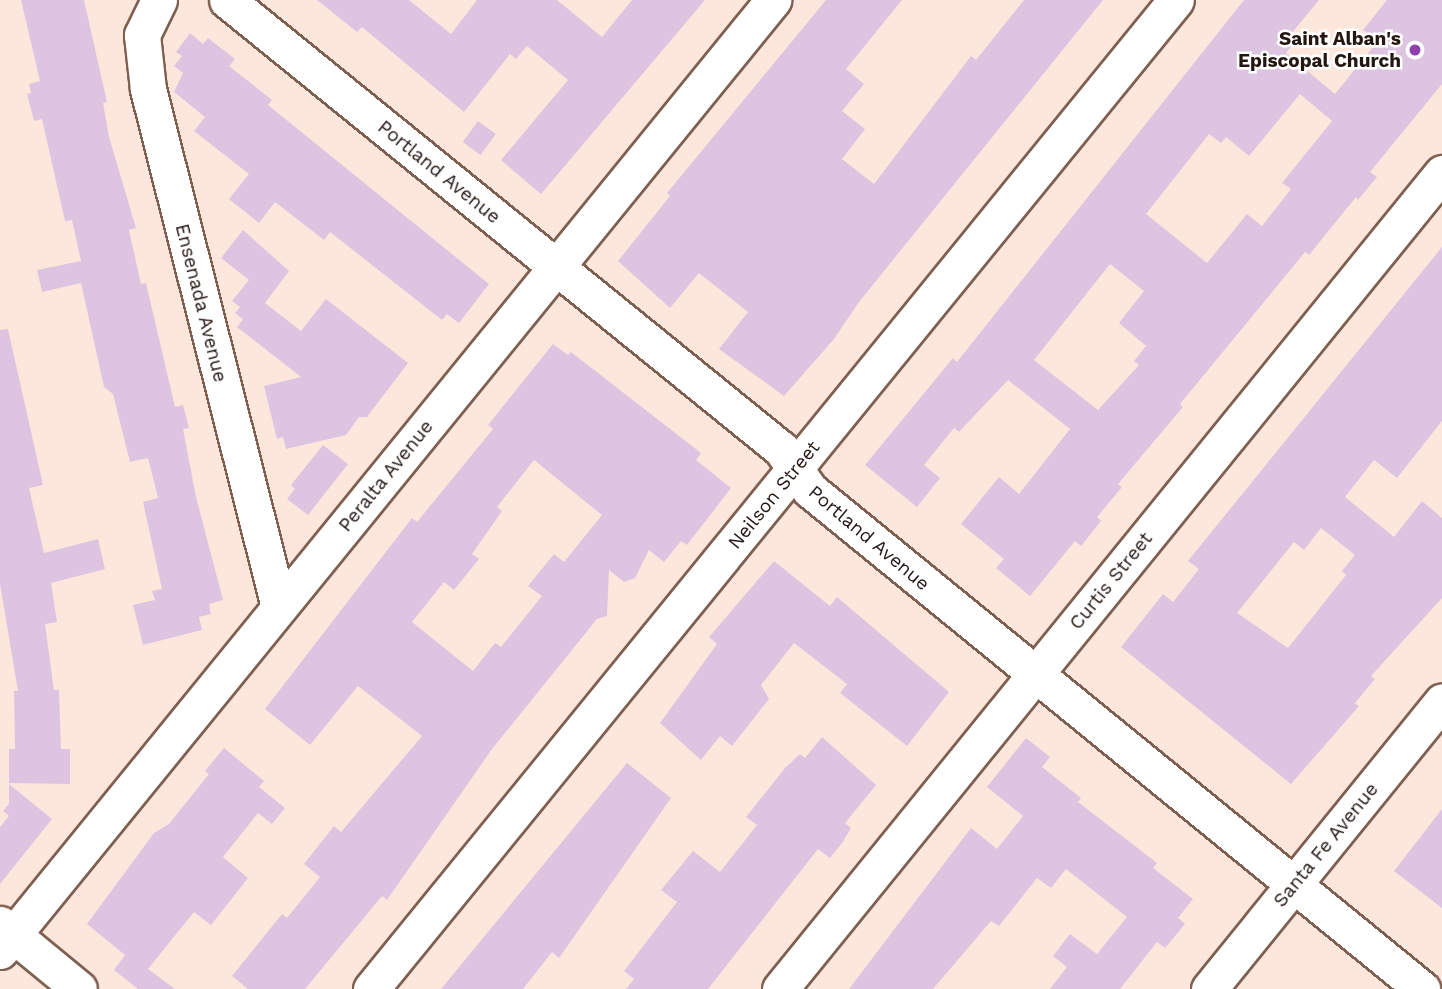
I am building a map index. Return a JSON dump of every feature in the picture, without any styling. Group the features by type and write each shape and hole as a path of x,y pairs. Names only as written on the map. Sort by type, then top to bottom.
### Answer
{"street":[{"name":"Ensenada Avenue","path":"159,0 142,35 148,89 279,607"},
{"name":"Portland Avenue","path":"227,0 780,449 810,491 1422,989"},
{"name":"Peralta Avenue","path":"4,937 279,607 773,0"},
{"name":"Neilson Street","path":"371,989 1176,0"},
{"name":"Curtis Street","path":"780,989 1442,173"},
{"name":"Santa Fe Avenue","path":"1209,989 1442,701"},
{"path":"4,937 79,989"}],"building":[{"path":"21,0 84,0 107,102 103,103 109,137 136,228 129,230 141,284 146,283 175,407 183,405 189,428 183,429 196,497 223,600 209,604 211,614 199,617 202,630 143,645 133,605 155,600 152,591 162,589 143,502 158,498 148,458 130,462 113,394 104,387 81,283 42,292 37,270 81,261 72,220 65,221 42,119 34,121 27,94 31,93 29,84 40,81"},
{"path":"317,0 409,0 451,34 477,0 557,0 602,37 632,0 705,0 541,194 501,160 568,80 527,46 516,59 510,54 464,112 362,27 357,32"},
{"path":"826,0 902,0 846,69 864,84 842,111 865,129 842,159 874,184 971,56 976,60 1024,0 1103,0 859,302 834,339 784,396 719,349 748,312 699,273 670,308 618,261 670,196 667,193"},
{"path":"1244,0 1319,0 1291,34 1297,39 1286,53 1335,94 1378,41 1363,30 1387,0 1442,0 1442,84 1370,172 1377,177 1358,200 1356,197 1309,255 1305,252 1180,404 1183,407 1118,484 1122,487 1097,517 1101,521 1081,546 1075,541 1030,596 996,568 1004,559 961,524 999,477 1019,494 1070,429 1008,380 959,432 954,428 924,465 940,478 917,507 865,465 953,358 957,362","holes":["1300,94 1332,121 1282,183 1291,189 1262,226 1247,214 1207,263 1146,214 1209,134 1221,143 1226,137 1249,156","1110,264 1144,291 1119,323 1146,346 1134,361 1139,365 1098,410 1034,360"]},
{"path":"190,33 203,44 208,38 235,59 229,66 272,100 268,105 489,284 459,323 447,314 442,320 330,232 324,240 275,202 259,223 229,199 249,174 194,131 205,117 174,92 183,73 174,66 182,56 176,52"},
{"path":"478,121 496,134 481,155 463,142"},
{"path":"243,230 289,271 265,303 301,331 326,299 408,363 367,417 359,417 346,435 286,449 283,437 277,439 264,386 301,377 237,327 243,319 235,313 240,307 232,301 249,280 221,258"},
{"path":"1442,247 1442,421 1397,478 1374,460 1345,497 1394,537 1422,501 1442,518 1442,598 1371,676 1375,679 1355,703 1359,706 1291,784 1121,647 1163,594 1173,602 1199,569 1188,561","holes":["1321,528 1355,555 1342,571 1346,575 1288,648 1237,613 1294,542 1304,550"]},
{"path":"8,329 43,485 29,488 44,553 98,539 105,569 51,583 57,622 45,624 54,690 59,690 61,749 70,749 70,784 9,783 9,749 15,749 14,691 18,691 0,584 0,330"},
{"path":"553,344 568,355 571,352 701,453 696,460 731,488 687,545 681,541 664,562 649,550 635,578 624,582 609,570 607,616 597,619 492,749 387,900 382,896 305,989 248,989 232,976 282,914 287,918 320,877 304,864 334,826 341,832 422,736 358,686 310,745 265,709 412,518 417,522 493,429 488,425","holes":["534,460 602,515 564,562 554,554 528,586 542,596 501,647 495,643 473,671 412,622 444,582 454,590 479,559 472,554 502,511 497,507"]},
{"path":"323,445 348,464 308,515 287,499 295,489 291,485"},
{"path":"774,561 830,606 837,597 949,692 907,746 840,693 847,684 794,643 761,685 769,699 732,746 720,736 701,760 660,723 717,644 709,637"},
{"path":"822,737 876,785 845,823 851,828 842,843 830,858 818,849 708,989 626,989 634,979 624,971 677,902 661,890 693,851 720,872 757,825 746,817 785,768 800,754 805,758"},
{"path":"1026,738 1050,757 1042,767 1081,798 1078,802 1157,863 1153,868 1193,899 1178,918 1185,924 1165,948 1157,942 1120,989 1050,989 1067,967 1053,956 1070,934 1097,954 1127,917 1066,869 1051,888 1037,878 999,926 991,921 933,989 849,989 971,828 997,849 1023,816 987,787"},
{"path":"224,748 264,781 259,787 285,808 272,824 258,813 223,857 248,878 211,925 194,912 148,969 175,989 138,989 114,970 125,955 87,924 154,833 169,824 209,774 205,771"},
{"path":"627,763 671,798 559,958 552,952 523,989 441,989"},
{"path":"9,784 52,819 0,884 0,827 9,816 3,811 9,804"},
{"path":"1442,809 1442,908 1394,871"}],"place":[{"name":"Saint Alban's Episcopal Church","path":"1415,50"}]}
